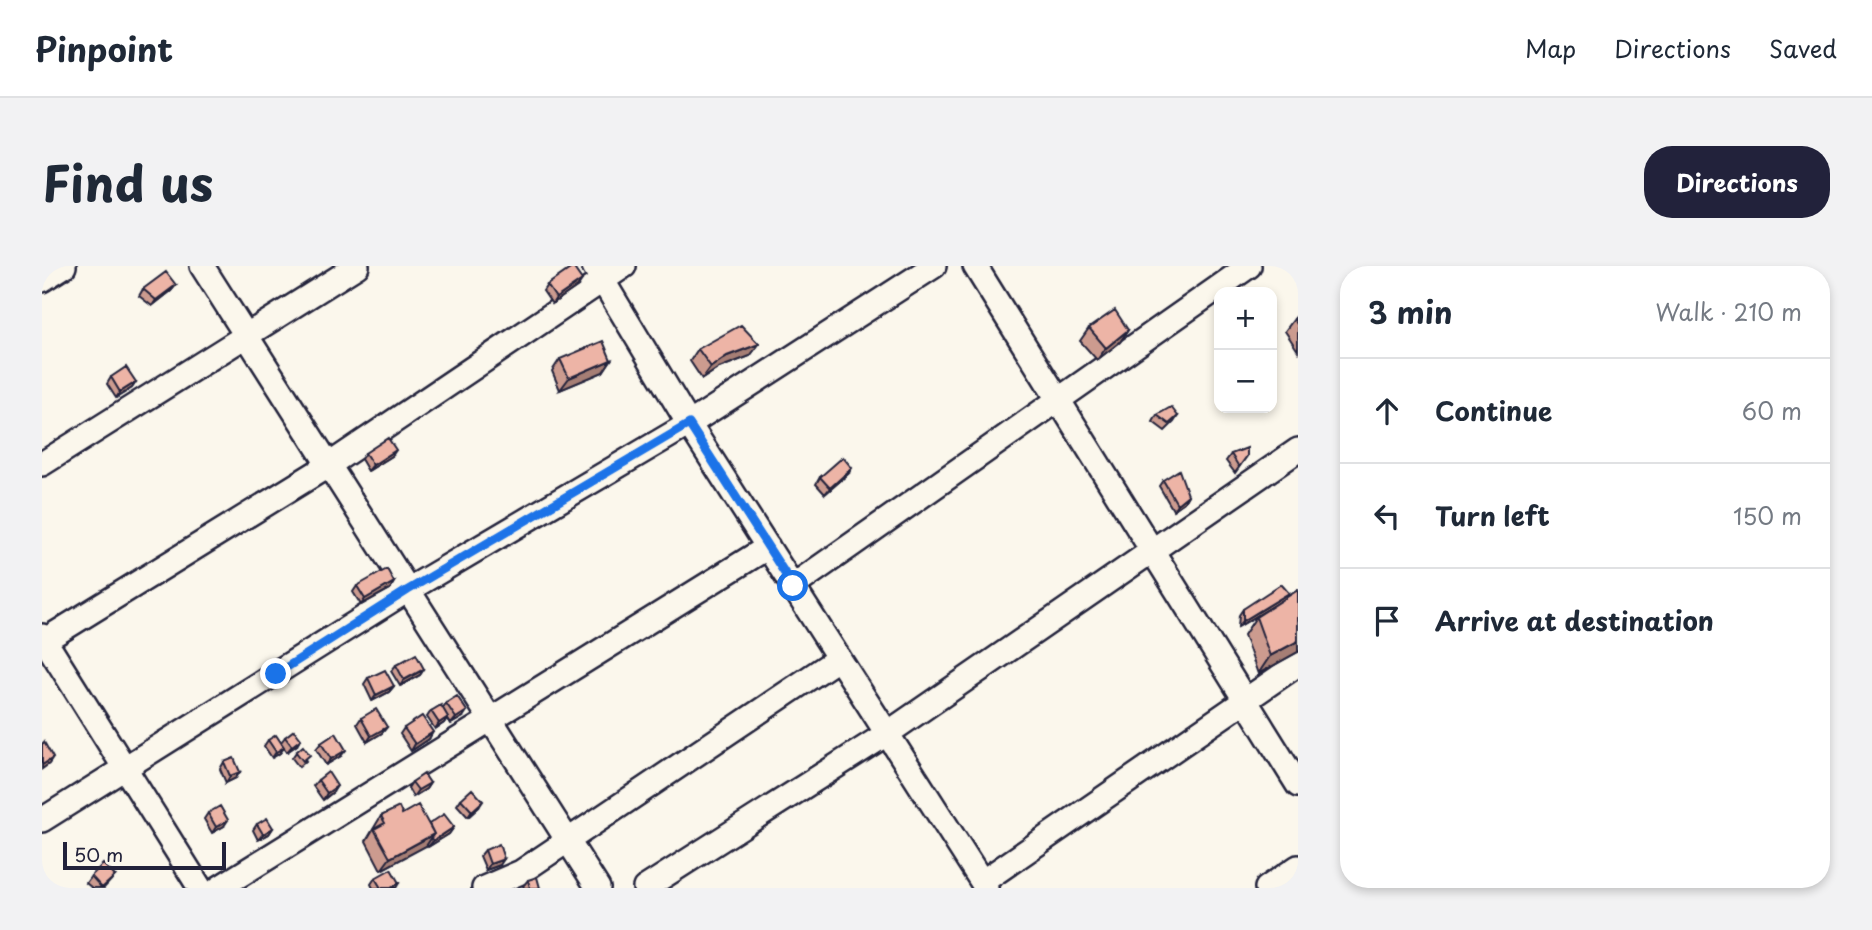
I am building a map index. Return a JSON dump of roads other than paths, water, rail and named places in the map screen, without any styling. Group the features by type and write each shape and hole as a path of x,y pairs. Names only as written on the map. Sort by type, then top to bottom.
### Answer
{"street":[{"path":"42,280 64,266"},
{"path":"202,266 598,888"},
{"path":"42,464 357,266"},
{"path":"200,888 43,639 329,465 599,273 624,266"},
{"path":"42,820 408,590 689,424 933,266"},
{"path":"975,266 1298,785"},
{"path":"793,586 1249,266"},
{"path":"599,273 689,424 984,885 1298,664"},
{"path":"645,888 888,733 1298,450"},
{"path":"219,888 768,547"},
{"path":"484,888 521,872 839,658"},
{"path":"1267,888 1298,867"}]}
